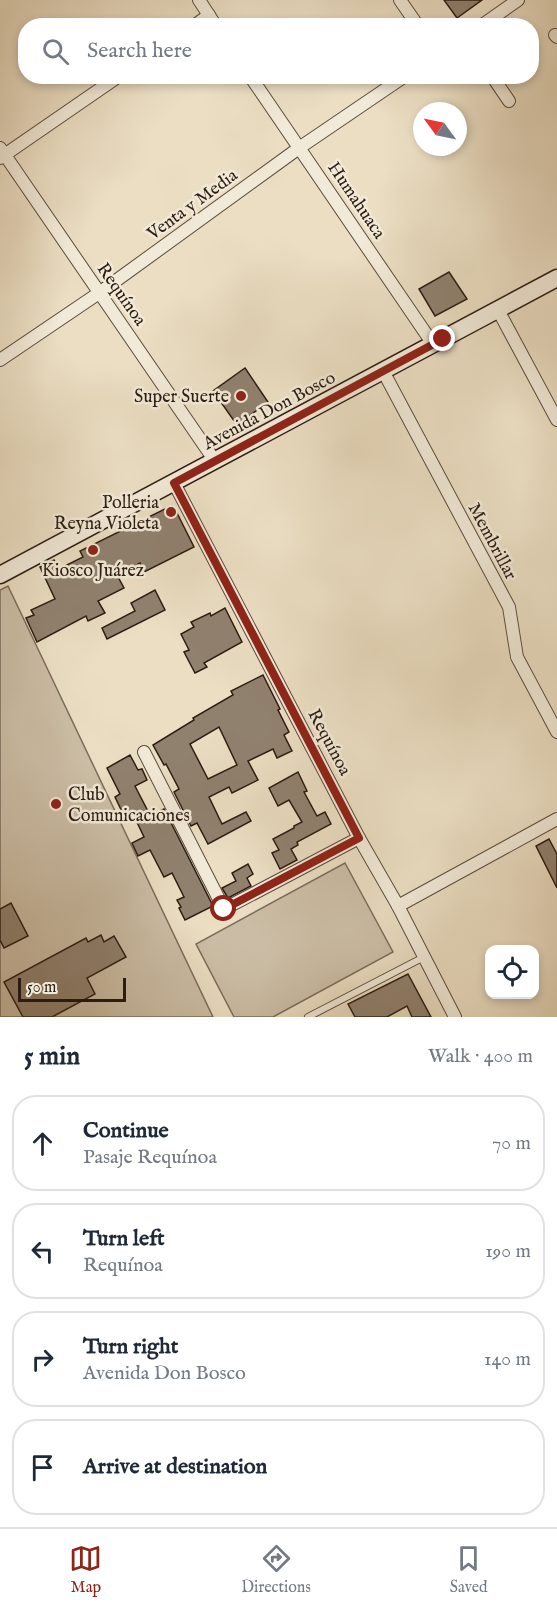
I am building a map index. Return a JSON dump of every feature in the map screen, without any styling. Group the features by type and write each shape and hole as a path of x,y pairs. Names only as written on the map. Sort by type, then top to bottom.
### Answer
{"main road":[{"name":"Avenida Don Bosco","path":"0,575 557,278"}],"street":[{"path":"198,0 211,18"},
{"path":"400,0 412,18"},
{"path":"492,18 518,0"},
{"path":"2,153 107,84"},
{"name":"Humahuaca","path":"255,84 433,344"},
{"name":"Venta y Media","path":"0,360 99,293 299,148 393,84"},
{"path":"497,84 509,101"},
{"name":"Requínoa","path":"2,153 215,461"},
{"path":"498,310 557,420"},
{"name":"Membrillar","path":"383,371 508,607 517,657 557,732"},
{"name":"Requínoa","path":"174,483 455,1017"},
{"path":"144,752 224,909 359,838"},
{"path":"398,906 557,819"}],"lane":[{"path":"308,1017 424,957"}],"shaded area":[{"name":"Club Comunicaciones","path":"8,586 213,1017 0,1017 0,590"},
{"path":"345,863 393,952 273,1017 234,1017 196,944"}],"building":[{"path":"444,0 482,0 457,18"},
{"path":"449,272 467,299 435,316 419,289"},
{"name":"Super Suerte","path":"245,368 268,402 237,425 213,391"},
{"path":"169,507 175,509 194,547 144,572 140,563 117,575 124,588 98,601 105,613 88,621 86,616 37,642 26,618 34,615 31,610 55,599 40,567 54,560 59,569 83,557 80,551"},
{"path":"155,590 165,610 107,639 102,628 135,611 131,603"},
{"path":"225,608 242,642 204,663 207,667 195,673 184,652 189,650 181,634 194,627 191,622 210,613 211,616"},
{"path":"263,675 289,732 284,735 292,751 277,758 273,749 248,761 258,780 232,793 229,787 209,797 222,824 246,812 251,821 208,844 197,823 191,826 174,792 179,789 153,745 233,695 231,691","holes":["219,727 237,765 208,779 190,744"]},
{"path":"130,755 138,770 142,769 147,780 135,786 150,815 164,809 213,906 185,920 177,900 184,897 172,873 164,877 150,850 138,856 132,843 144,837 133,814 125,818 115,797 120,794 107,768"},
{"path":"298,772 307,791 304,792 317,816 325,812 331,824 297,842 298,845 291,849 297,860 280,869 272,853 279,850 273,839 302,822 289,800 278,806 269,788"},
{"path":"549,839 557,854 557,888 536,846"},
{"path":"248,864 253,874 247,878 251,886 228,898 222,888 236,881 232,873"},
{"path":"11,903 28,936 4,948 0,940 0,909"},
{"path":"101,935 104,942 114,936 126,957 87,978 95,994 52,1017 23,1017 4,982 86,938 88,942"},
{"path":"408,974 431,1017 412,1017 407,1006 387,1017 355,1017 348,1004"}],"place":[{"name":"Super Suerte","path":"241,396"},
{"name":"Polleria Reyna Violeta","path":"171,512"},
{"name":"Kiosco Juárez","path":"93,550"},
{"name":"Club Comunicaciones","path":"56,804"}],"route":[{"path":"224,909 359,838 174,483 443,339"}]}
